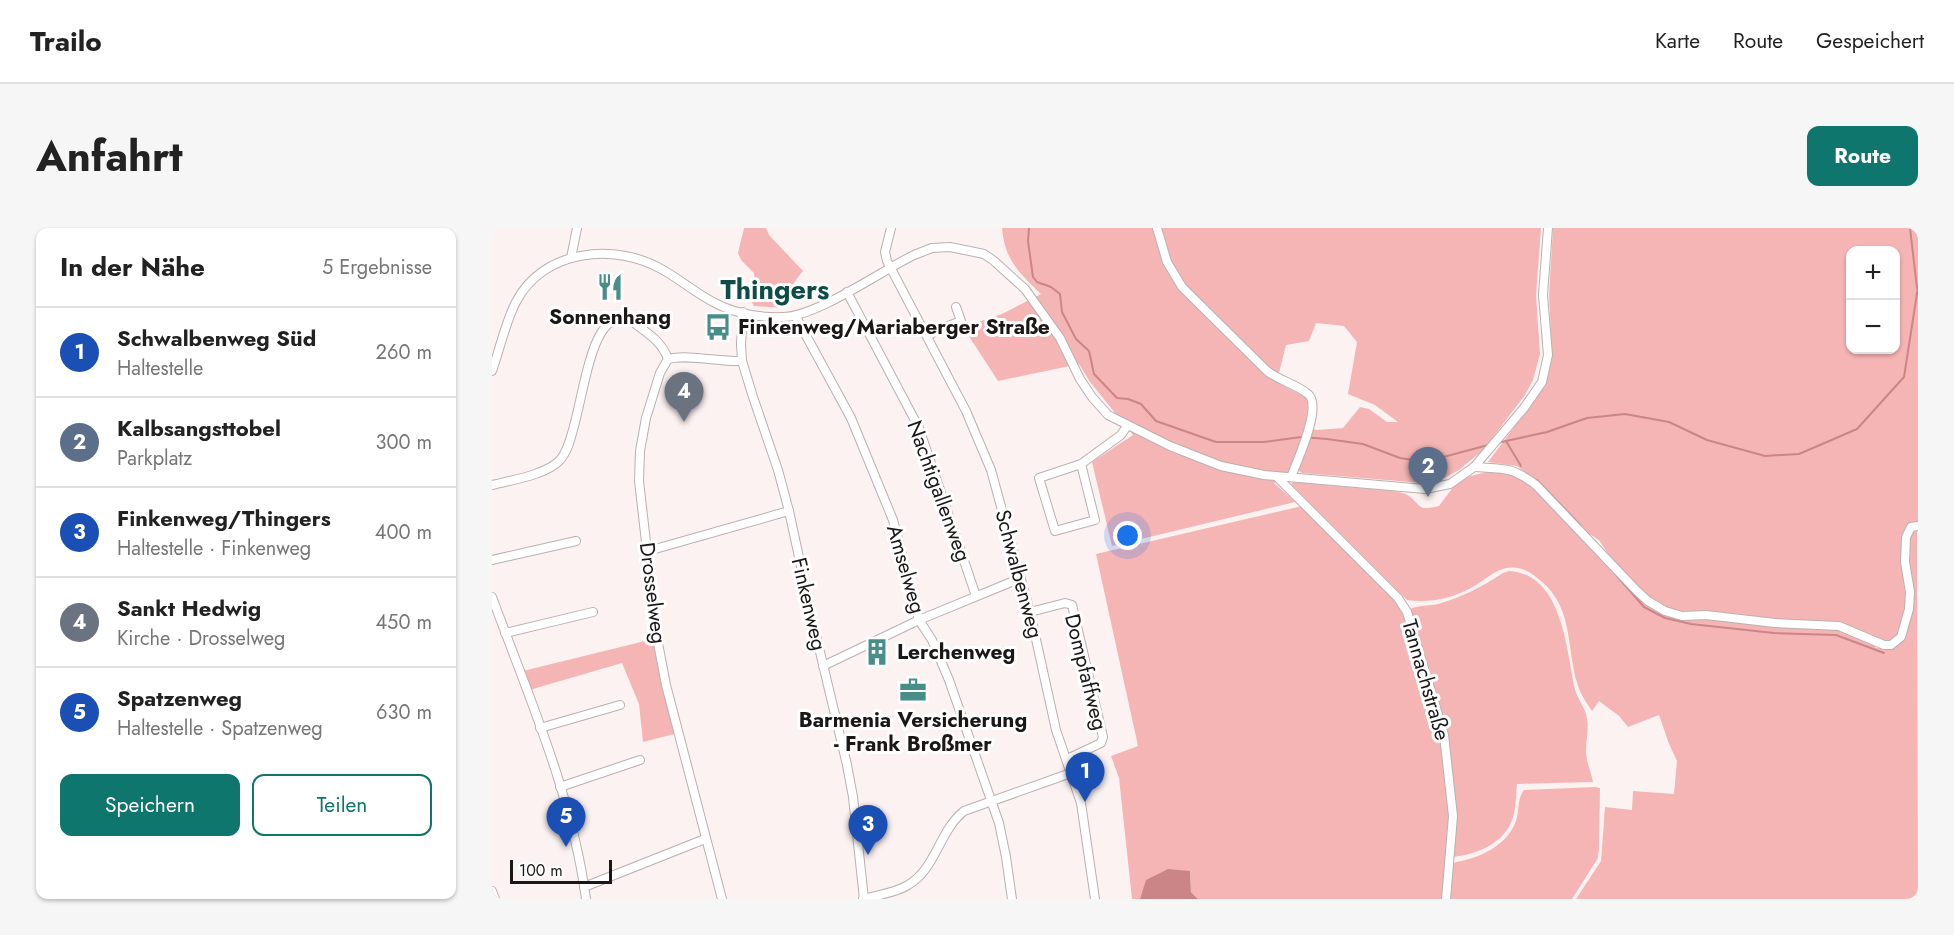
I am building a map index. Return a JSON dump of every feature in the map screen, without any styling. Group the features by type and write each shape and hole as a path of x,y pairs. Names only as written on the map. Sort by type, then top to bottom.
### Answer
{"street":[{"path":"571,258 577,228"},
{"path":"891,228 885,252 891,266"},
{"path":"1157,228 1167,262 1182,287 1267,371 1311,396 1314,403 1313,414 1291,477"},
{"path":"492,371 515,303 524,289 545,269 571,258 603,254 638,259 662,269 717,304 771,317 796,316 806,313 891,266 932,248 950,247 984,254 1026,289 1060,338 1080,380 1092,397 1108,415 1127,426 1221,466 1277,477 1425,489 1450,484 1474,467 1537,390 1546,369 1548,355 1543,295 1548,228"},
{"name":"Schwalbenweg","path":"891,266 966,411 991,470 1030,612 1056,730 1081,803 1095,899"},
{"name":"Nachtigallenweg","path":"847,292 919,428 976,596"},
{"path":"928,337 933,332 961,321 956,307"},
{"name":"Finkenweg","path":"743,312 742,362 778,470 789,511 847,765 853,797 864,899"},
{"name":"Amselweg","path":"796,316 851,418 893,520 919,620 932,640 949,680 989,801 999,824 1012,899"},
{"path":"492,485 528,477 558,462 564,455 571,438 593,352 600,334 615,319 629,318 652,336 664,349 668,359 677,357 742,362"},
{"name":"Drosselweg","path":"668,359 660,373 646,418 640,451 639,481 657,638 666,685 722,899"},
{"path":"1081,464 1095,520 1054,531 1039,478 1081,464 1121,435 1127,426"},
{"path":"1474,467 1509,469 1520,473 1536,484 1637,591 1665,611 1692,617 1706,615 1746,621 1839,626 1884,645 1896,642 1907,619 1910,592 1905,562 1906,537 1911,527 1918,526"},
{"name":"Tannachstraße","path":"1277,477 1398,598 1407,612 1444,735 1453,816 1446,899"},
{"path":"648,551 789,511"},
{"path":"492,560 576,541"},
{"path":"824,666 919,620 1021,578"},
{"path":"492,597 560,787 576,845 586,899"},
{"name":"Dompfaffweg","path":"1030,612 1065,603 1072,605 1103,737 1101,743 1067,759"},
{"path":"505,633 593,612"},
{"path":"540,728 620,705"},
{"path":"560,787 640,760"},
{"path":"864,899 891,895 919,877 954,818 964,811 1071,773"},
{"path":"584,887 705,839"},
{"path":"492,891 495,899"}],"shaded area":[{"path":"744,228 766,228 769,235 803,271 791,288 786,308 754,306 745,295 744,293 755,281 754,273 741,260 738,253"},
{"path":"1002,228 1154,228 1164,260 1182,289 1265,373 1282,385 1308,398 1311,414 1304,429 1290,476 1274,483 1295,502 1112,546 1092,462 1133,435 1090,382 1079,364 998,381 963,327 1002,314 1041,294 1014,265 1006,249"},
{"path":"1160,228 1541,228 1536,295 1540,354 1533,380 1525,395 1483,450 1459,470 1439,481 1423,483 1302,473 1299,471 1311,428 1316,430 1343,428 1360,407 1369,409 1387,422 1398,422 1375,405 1348,394 1357,342 1344,326 1316,323 1309,341 1286,345 1279,373 1269,369 1184,284 1170,262"},
{"path":"1553,228 1918,228 1918,524 1909,526 1903,541 1908,596 1907,612 1902,628 1896,639 1890,643 1873,638 1876,648 1891,648 1898,643 1906,631 1912,594 1906,553 1909,536 1912,529 1917,527 1918,899 1576,899 1601,861 1605,807 1632,810 1633,791 1674,794 1677,761 1659,715 1628,727 1619,716 1599,701 1592,711 1581,694 1575,677 1568,633 1560,605 1541,581 1530,573 1514,567 1507,568 1454,595 1431,600 1407,600 1291,484 1293,482 1394,491 1407,495 1421,507 1427,508 1439,506 1454,486 1470,476 1492,471 1509,471 1535,486 1614,573 1610,557 1599,540 1580,528 1542,485 1517,466 1488,462 1545,386 1552,355 1549,295"},
{"path":"1302,506 1396,600 1420,661 1441,735 1450,816 1443,899 1198,899 1191,892 1190,871 1147,880 1140,899 1132,899 1119,778 1111,756 1138,746 1096,554"},
{"path":"1509,571 1527,575 1541,585 1559,616 1575,689 1586,715 1588,727 1586,755 1593,782 1517,784 1513,817 1504,834 1481,850 1453,857 1455,816 1453,776 1446,735 1410,609 1455,598"},
{"path":"657,638 678,733 643,742 639,704 622,663 526,691 519,672"},
{"path":"1600,788 1598,858 1572,899 1448,899 1451,864 1485,853 1505,838 1514,825 1524,790"},
{"path":"1168,869 1190,871 1191,892 1198,899 1140,899 1146,880"}],"waterway":[{"path":"1029,228 1028,241 1033,277 1037,282 1051,287 1060,294 1062,312 1076,339 1089,351 1094,374 1117,398 1141,404 1156,421 1216,442 1264,442 1301,437 1327,439 1363,444 1400,458 1419,461 1436,459 1488,445"},
{"path":"1910,228 1917,288"},
{"path":"1497,443 1547,432 1587,418 1625,414 1669,422 1707,440 1765,456 1799,454 1857,429 1904,377 1918,287"},
{"path":"1506,441 1521,466"},
{"path":"1537,480 1581,526"},
{"path":"1617,576 1644,607 1665,618 1691,624 1774,633 1836,635 1884,653"}],"place":[{"name":"Sonnenhang","path":"610,287"},
{"name":"Finkenweg/Mariaberger Straße","path":"718,327"},
{"name":"Sankt Hedwig","path":"684,422"},
{"name":"Kalbsangsttobel","path":"1428,497"},
{"name":"Lerchenweg","path":"877,652"},
{"name":"Barmenia Versicherung - Frank Broßmer","path":"913,690"},
{"name":"Schwalbenweg Süd","path":"1085,802"},
{"name":"Spatzenweg","path":"566,847"},
{"name":"Finkenweg/Thingers","path":"868,855"}],"district":[{"name":"Thingers","path":"775,290"}]}
